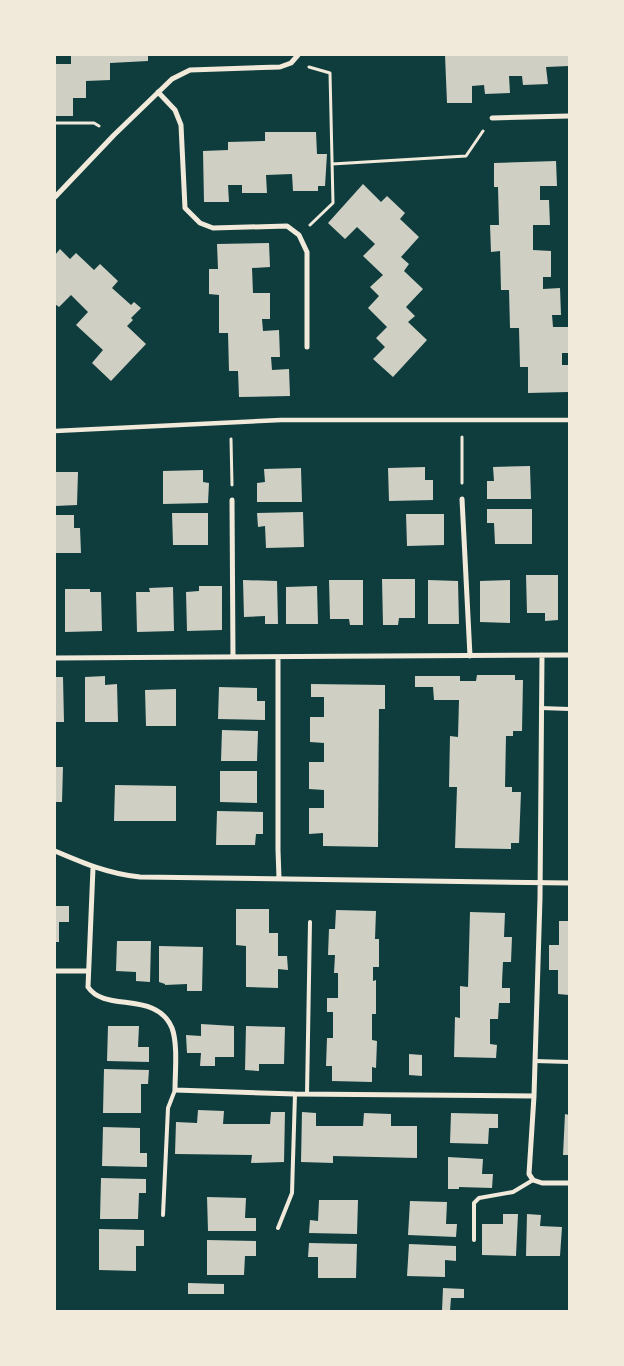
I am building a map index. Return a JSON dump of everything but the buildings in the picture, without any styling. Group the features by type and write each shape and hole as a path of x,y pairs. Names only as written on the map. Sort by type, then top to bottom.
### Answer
{"street":[{"path":"55,197 114,135 172,79 190,70 280,68 291,63 297,56"},
{"path":"158,92 175,110 181,125 185,208 200,223 213,228 287,226 299,235 307,252 307,347"},
{"path":"492,118 569,116"},
{"path":"55,431 281,420 569,420"},
{"path":"462,499 470,656"},
{"path":"232,500 233,657"},
{"path":"542,655 535,1061 529,1174 532,1180 542,1183 569,1183"},
{"path":"55,658 569,655"},
{"path":"278,657 279,878"},
{"path":"55,851 93,868 140,877 569,882"},
{"path":"93,868 88,987 97,997 147,1006 163,1016 172,1028 175,1045 174,1090 294,1094 534,1096"},
{"path":"55,971 88,971"}],"lane":[{"path":"542,708 569,709"},
{"path":"307,1094 310,922"},
{"path":"535,1061 569,1062"},
{"path":"163,1215 168,1108 174,1090"},
{"path":"278,1228 292,1193 294,1094"},
{"path":"474,1240 474,1204 476,1200 513,1192 532,1180"}],"path":[{"path":"297,56 311,68 330,73 333,203 299,235"},
{"path":"332,164 466,156 492,118"},
{"path":"55,124 94,124 114,135"},
{"path":"461,420 462,499"},
{"path":"231,423 232,500"}]}
